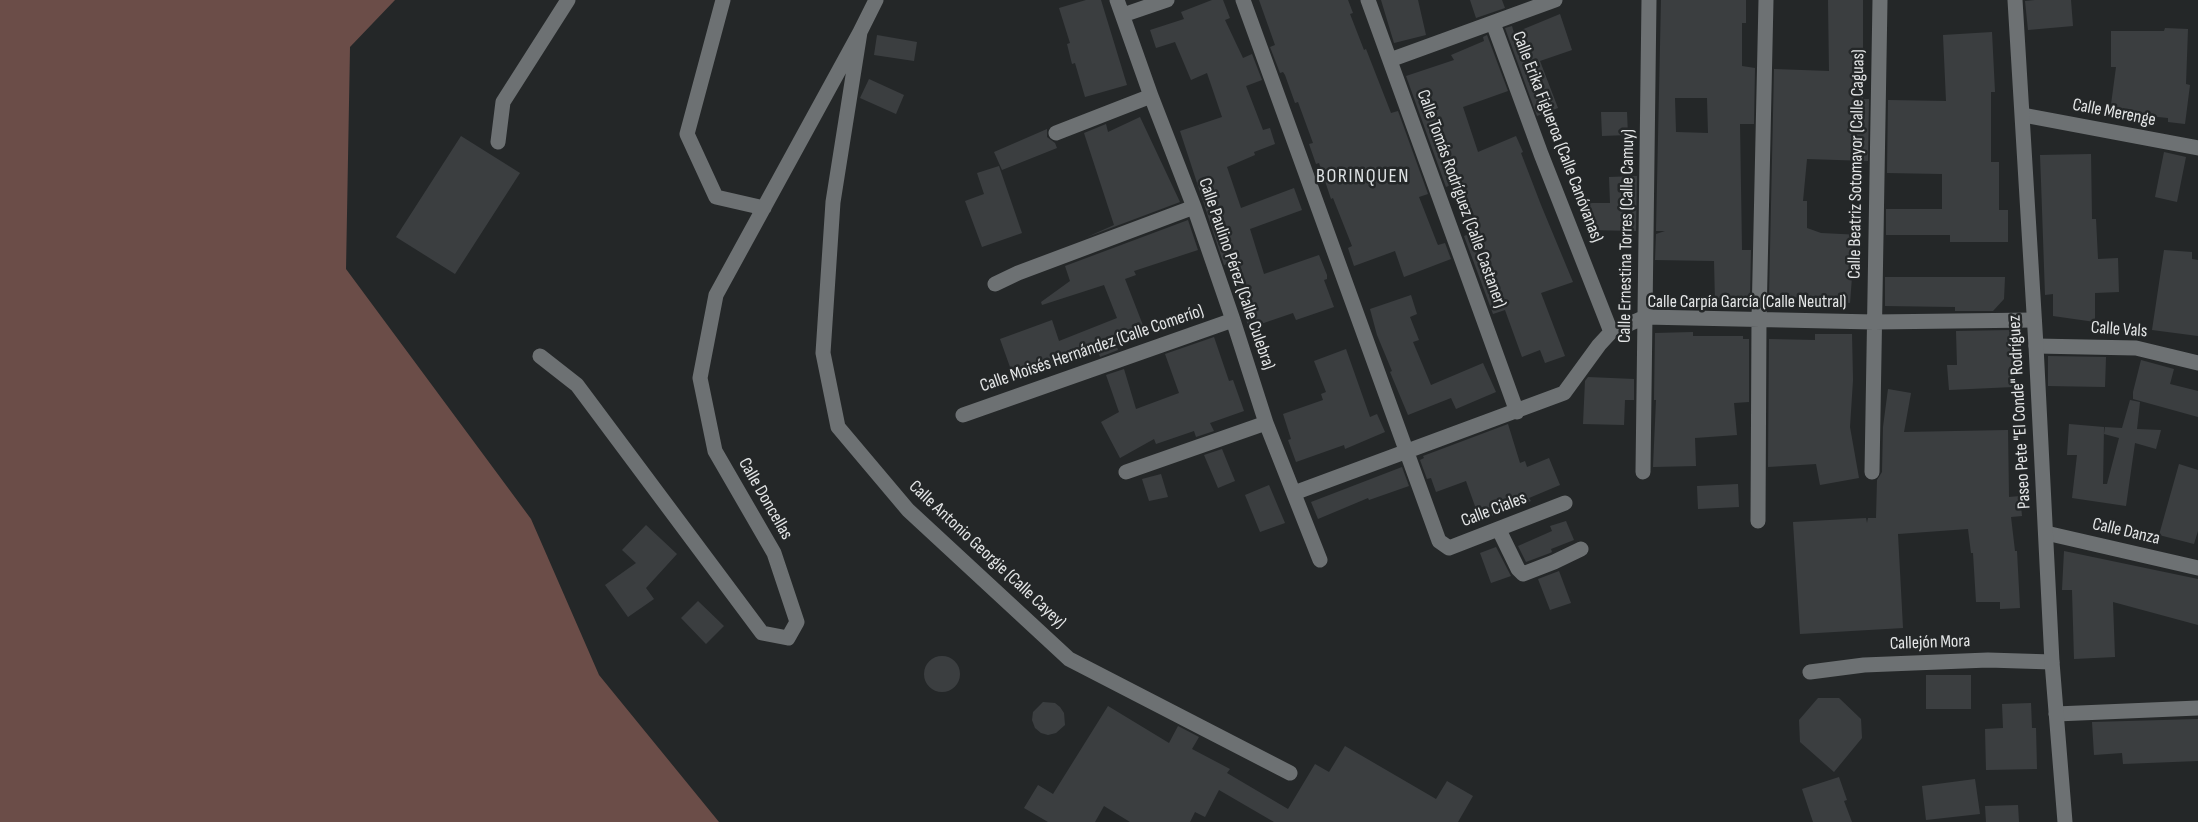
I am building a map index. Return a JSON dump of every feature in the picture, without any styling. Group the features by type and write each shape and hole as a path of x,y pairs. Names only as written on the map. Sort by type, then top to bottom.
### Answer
{"street":[{"path":"498,142 503,102 568,0"},
{"path":"723,0 687,134 716,197 764,208"},
{"name":"Calle Antonio Georgie (Calle Cayey)","path":"876,0 860,32 833,202 823,353 838,427 908,510 1069,658 1290,773"},
{"name":"Calle Paulino Pérez (Calle Culebra)","path":"1117,0 1194,207 1266,423 1320,560"},
{"path":"1123,15 1167,0"},
{"path":"1244,0 1407,452"},
{"name":"Calle Tomás Rodríguez (Calle Castaner)","path":"1368,0 1517,412"},
{"path":"1390,60 1555,0"},
{"name":"Calle Ernestina Torres (Calle Camuy)","path":"1643,472 1649,0"},
{"path":"1758,521 1759,320 1766,0"},
{"name":"Calle Beatriz Sotomayor (Calle Caguas)","path":"1872,472 1880,0"},
{"name":"Paseo Pete \"El Conde\" Rodríguez","path":"2015,0 2052,662 2065,822"},
{"name":"Calle Erika Figueroa (Calle Canóvanas)","path":"1493,23 1541,154 1611,332"},
{"name":"Calle Doncellas","path":"540,356 577,385 762,633 788,638 797,622 774,553 716,451 700,378 717,295 860,32"},
{"path":"1056,133 1151,96"},
{"name":"Calle Merenge","path":"2023,115 2198,148"},
{"path":"994,284 1194,207"},
{"name":"Calle Carpía García (Calle Neutral)","path":"1294,493 1564,393 1611,332 1645,317 1874,322 2034,320"},
{"name":"Calle Moisés Hernández (Calle Comerío)","path":"963,415 1233,320"},
{"name":"Calle Vals","path":"2036,346 2136,348 2198,363"},
{"path":"1126,472 1266,423"},
{"name":"Calle Ciales","path":"1407,452 1439,541 1449,548 1565,503"},
{"path":"1499,530 1518,569 1523,574 1581,549"},
{"name":"Calle Danza","path":"2046,533 2198,568"},
{"name":"Callejón Mora","path":"1810,672 1864,665 1988,660 2052,662"},
{"path":"2056,714 2198,708"}],"shaded area":[{"path":"0,0 395,0 350,47 346,269 531,519 599,675 719,822 0,822"}],"building":[{"path":"1086,0 1101,0 1127,85 1085,97 1075,63 1072,64 1067,44 1070,43 1059,8"},
{"path":"1212,0 1223,0 1230,18 1225,20 1243,58 1252,54 1262,80 1246,86 1263,130 1270,128 1275,144 1254,152 1255,155 1227,167 1241,208 1294,188 1302,210 1250,229 1264,274 1319,255 1327,275 1327,279 1324,280 1334,307 1296,320 1293,313 1249,328 1227,264 1224,265 1180,131 1222,117 1207,73 1191,80 1175,42 1156,48 1150,30 1184,19 1181,12"},
{"path":"1259,0 1348,0 1353,13 1350,14 1391,113 1398,111 1428,194 1419,197 1437,243 1438,245 1445,243 1451,259 1404,277 1395,251 1354,266 1348,248 1352,246 1333,198 1331,199 1319,163 1316,164 1309,144 1313,143 1298,102 1295,103 1285,75 1283,72 1280,73 1270,47 1275,45"},
{"path":"1381,0 1418,0 1426,35 1394,43"},
{"path":"1470,0 1502,0 1505,8 1476,18"},
{"path":"1661,0 1746,0 1746,23 1742,23 1742,66 1755,68 1754,124 1740,124 1742,250 1751,250 1750,296 1738,296 1738,301 1715,301 1714,261 1655,260 1656,234 1665,231 1656,231","holes":["1675,98 1707,98 1708,133 1676,132"]},
{"path":"1828,0 1863,0 1863,99 1869,99 1868,161 1807,159 1803,201 1807,201 1807,228 1821,233 1861,235 1859,264 1853,264 1850,303 1814,300 1815,298 1769,297 1774,69 1829,71"},
{"path":"2071,0 2073,26 2028,30 2025,1"},
{"path":"1560,14 1572,50 1540,61 1558,108 1537,116 1505,28 1512,26 1514,33"},
{"path":"2165,28 2188,29 2186,84 2190,85 2185,124 2168,122 2168,118 2110,112 2116,67 2111,67 2111,31 2164,31"},
{"path":"1992,32 1995,92 1991,92 1991,162 1999,162 1999,210 2008,210 2008,242 1950,242 1950,235 1886,235 1886,209 1942,209 1942,174 1887,173 1888,100 1946,101 1943,35"},
{"path":"877,35 917,42 914,61 874,55"},
{"path":"1487,35 1508,91 1463,107 1478,152 1516,136 1541,205 1573,282 1541,293 1565,356 1545,363 1540,350 1522,357 1505,310 1493,314 1464,236 1469,234 1451,185 1446,187 1406,76 1454,60 1451,55 1484,41 1483,37"},
{"path":"869,79 904,95 896,114 860,98"},
{"path":"1601,112 1627,112 1628,135 1602,136"},
{"path":"1140,117 1180,202 1087,237 1114,225 1084,133 1106,124 1108,132"},
{"path":"1047,129 1047,137 1055,143 1057,148 1002,170 994,152"},
{"path":"461,136 520,173 455,274 396,237"},
{"path":"2164,152 2186,157 2177,202 2155,197"},
{"path":"2091,154 2092,219 2096,219 2098,259 2118,258 2119,292 2095,293 2095,322 2053,316 2053,294 2045,295 2040,155"},
{"path":"999,166 1022,233 982,247 965,201 984,194 977,173"},
{"path":"1637,176 1636,231 1587,230 1587,203 1610,203 1609,177"},
{"path":"1188,220 1198,250 1134,271 1136,275 1125,279 1146,333 1116,344 1118,350 1100,357 1097,349 1015,381 1000,339 1052,320 1059,341 1117,318 1104,285 1042,305 1041,302 1070,281 1065,266"},
{"path":"2164,250 2192,252 2192,259 2198,260 2198,336 2152,330"},
{"path":"1885,277 2005,277 2004,299 1993,311 1955,311 1955,307 1885,306"},
{"path":"1411,295 1417,314 1410,317 1419,340 1413,342 1431,385 1483,363 1496,392 1456,409 1451,398 1408,415 1390,372 1392,371 1377,335 1370,309"},
{"path":"2011,330 2013,387 1949,390 1947,365 1957,365 1956,331"},
{"path":"1693,332 1693,336 1743,336 1743,339 1749,339 1749,402 1734,403 1737,435 1695,438 1696,466 1653,467 1656,400 1654,400 1655,333"},
{"path":"1815,334 1852,334 1853,380 1850,427 1859,478 1820,485 1816,464 1768,467 1769,339 1815,340"},
{"path":"1214,337 1229,381 1233,380 1244,411 1210,423 1214,431 1196,437 1194,431 1156,444 1154,439 1120,458 1101,422 1119,412 1106,375 1124,369 1136,409 1179,393 1165,354"},
{"path":"1346,349 1370,417 1377,414 1385,432 1345,449 1344,445 1296,462 1288,440 1291,439 1283,414 1323,400 1321,394 1326,392 1314,361"},
{"path":"2048,356 2106,357 2105,387 2048,386"},
{"path":"2141,360 2174,369 2170,384 2198,391 2198,417 2133,399"},
{"path":"1588,377 1634,379 1634,400 1625,400 1624,425 1583,424 1585,381"},
{"path":"1888,389 1911,393 1904,432 2008,430 2009,497 2020,496 2022,516 2011,517 2015,551 2017,551 2020,608 2000,609 2000,602 1976,602 1973,553 1971,553 1968,529 1898,534 1903,628 1800,634 1793,522 1866,518 1867,523 1868,518 1876,518 1877,480 1882,472 1883,427"},
{"path":"2130,400 2140,402 2137,429 2161,430 2156,449 2135,443 2126,506 2072,498 2077,455 2067,455 2069,424 2104,427 2103,484 2107,484 2119,438 2104,434 2105,427 2122,428"},
{"path":"1508,424 1520,463 1525,461 1527,467 1549,458 1560,485 1529,498 1531,501 1480,520 1466,481 1436,492 1431,478 1427,479 1420,460 1424,458 1423,456"},
{"path":"1222,449 1235,481 1218,488 1204,455"},
{"path":"2179,464 2198,470 2198,531 2194,544 2159,535"},
{"path":"1402,467 1409,486 1369,500 1368,498 1318,519 1311,502"},
{"path":"1161,474 1168,497 1149,501 1142,479"},
{"path":"1738,484 1739,507 1698,509 1697,486"},
{"path":"1269,485 1285,523 1260,532 1245,495"},
{"path":"1566,521 1574,540 1551,549 1550,553 1526,562 1518,546 1552,531 1550,526"},
{"path":"646,525 677,554 646,588 654,599 628,617 605,585 636,563 622,550"},
{"path":"1496,547 1511,576 1491,583 1480,553"},
{"path":"2064,551 2198,579 2198,625 2113,602 2115,657 2074,659 2072,590 2062,590"},
{"path":"1559,571 1571,603 1550,610 1538,579"},
{"path":"698,601 724,626 706,644 681,618"},
{"path":"942,656 955,661 960,674 955,687 942,692 929,687 924,674 929,661"},
{"path":"1926,675 1971,675 1971,709 1926,709"},
{"path":"1818,698 1839,698 1861,719 1862,738 1834,772 1800,742 1799,720"},
{"path":"1043,702 1055,703 1064,713 1065,725 1056,733 1048,735 1035,728 1032,720 1033,712"},
{"path":"2031,703 2032,728 2036,728 2037,769 1986,770 1985,729 2003,728 2002,704"},
{"path":"1108,706 1169,743 1178,726 1199,737 1192,749 1230,769 1227,773 1288,809 1315,764 1329,772 1345,746 1436,799 1447,781 1473,796 1458,822 1274,822 1219,790 1205,817 1195,812 1190,822 1130,822 1104,806 1095,822 1048,822 1024,808 1038,785 1053,794"},
{"path":"2198,719 2198,761 2123,764 2122,753 2094,755 2092,722"},
{"path":"1839,777 1847,800 1844,801 1852,822 1813,822 1802,789"},
{"path":"1975,779 1980,814 1926,820 1922,786"},
{"path":"2018,805 2019,822 1986,822 1985,806"}],"district":[{"name":"BORINQUEN","path":"1363,177"}]}
